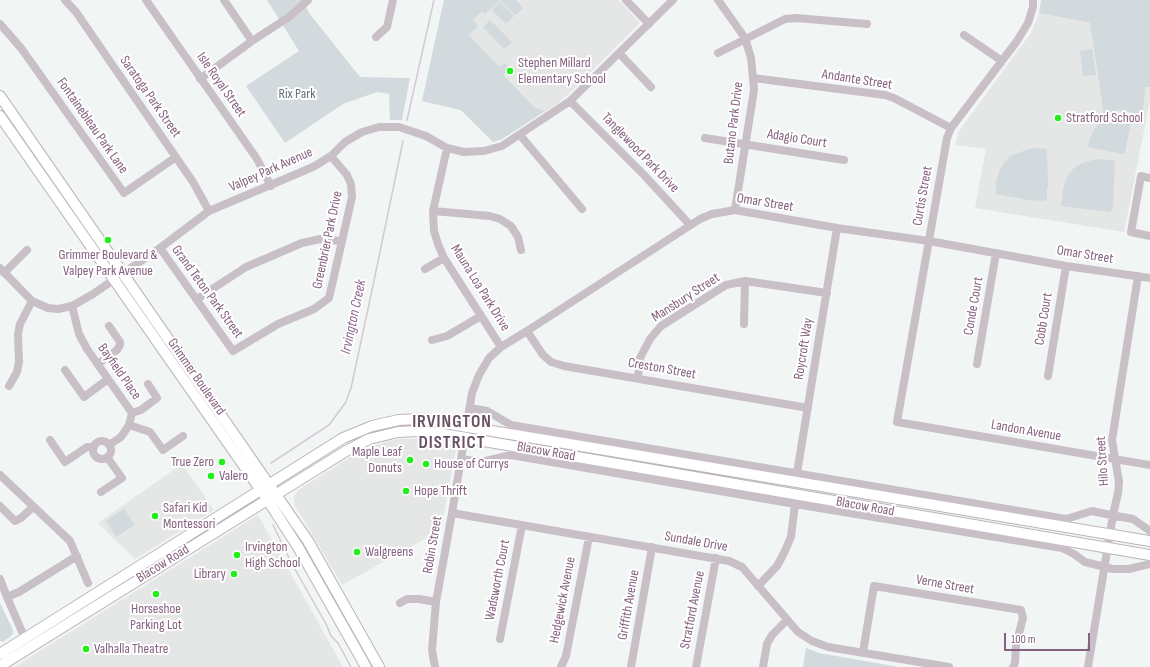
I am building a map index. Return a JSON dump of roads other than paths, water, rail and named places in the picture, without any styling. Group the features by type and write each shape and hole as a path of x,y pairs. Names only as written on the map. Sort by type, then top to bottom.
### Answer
{"main road":[{"name":"Grimmer Boulevard","path":"0,96 308,541 379,667"},
{"name":"Grimmer Boulevard","path":"0,116 267,499 298,547 366,667"},
{"name":"Blacow Road","path":"0,666 27,643 260,490 343,438 378,424 399,420 419,419 1150,541"},
{"name":"Blacow Road","path":"0,654 27,643 351,448 380,435 398,432 418,431 465,438 1150,555"}],"street":[{"name":"Saratoga Park Street","path":"65,0 76,12 176,157 193,182 209,211"},
{"name":"Isle Royal Street","path":"146,0 257,159 271,186"},
{"path":"224,0 252,41"},
{"path":"200,79 252,41 289,17 308,0"},
{"path":"376,37 387,27 393,0"},
{"path":"626,0 649,24"},
{"name":"Valpey Park Avenue","path":"2,271 32,301 48,308 58,309 72,306 114,280 209,211 313,167 331,156 345,142 362,132 379,127 399,128 426,136 447,148 464,152 484,151 502,146 570,101 673,0"},
{"name":"Butano Park Drive","path":"718,0 745,38 751,58 754,90 735,210"},
{"name":"Curtis Street","path":"897,422 947,138 951,128 1017,41 1028,23 1033,7 1033,0"},
{"path":"718,53 785,19 796,18 867,24"},
{"name":"Fontainebleau Park Lane","path":"0,24 21,48 124,193 176,157"},
{"path":"964,35 1002,61"},
{"path":"619,53 651,87"},
{"name":"Andante Street","path":"753,78 885,95 894,98 951,128"},
{"name":"Tanglewood Park Drive","path":"570,101 644,175 690,225"},
{"path":"520,135 582,209"},
{"name":"Adagio Court","path":"705,138 844,160"},
{"name":"Mauna Loa Park Drive","path":"447,148 432,211 434,231 444,258 502,347"},
{"name":"Greenbrier Park Drive","path":"233,351 278,324 314,309 329,298 352,197 351,184 348,175 331,156"},
{"path":"1150,178 1141,176 1131,232 1150,236"},
{"name":"Omar Street","path":"467,428 472,393 479,375 489,358 502,347 690,225 712,214 735,210 837,228 928,241 1066,266 1150,278"},
{"path":"432,211 490,216 500,219 511,226 518,237 522,250"},
{"name":"Roycroft Way","path":"797,473 837,228"},
{"path":"197,299 246,267 302,243 320,239 341,241"},
{"name":"Grand Teton Park Street","path":"160,248 233,351"},
{"path":"2,271 27,250"},
{"name":"Conde Court","path":"977,364 996,253"},
{"path":"425,269 444,258"},
{"name":"Cobb Court","path":"1048,376 1066,266"},
{"name":"Hilo Street","path":"1088,667 1118,493 1119,482 1112,440 1138,276"},
{"path":"744,324 745,281"},
{"name":"Mansbury Street","path":"638,378 640,358 650,339 661,326 726,285 745,281 827,293"},
{"path":"9,386 17,372 19,362 18,334 20,324 32,301"},
{"name":"Bayfield Place","path":"72,306 79,334 132,413 129,425 121,437 109,445"},
{"path":"432,340 447,336 481,316"},
{"path":"98,364 117,350 120,345 120,342 109,326"},
{"name":"Creston Street","path":"527,331 543,355 551,362 564,366 808,408"},
{"path":"65,370 84,397 108,379"},
{"path":"132,413 141,410 157,398 148,384"},
{"name":"Blacow Road","path":"470,408 487,411 512,426 1066,519 1092,512 1113,515 1133,519 1150,531"},
{"name":"Landon Avenue","path":"897,422 1150,465"},
{"path":"129,425 150,432 163,450 182,436"},
{"name":"Robin Street","path":"435,667 432,650 436,602 467,428"},
{"path":"50,440 65,462 87,447 94,447 97,443 102,441 105,441 109,445 111,453 107,457 102,458 97,456 94,451 94,447"},
{"name":"Blacow Road","path":"462,459 481,462 512,455 1062,548 1085,562 1122,570 1150,564"},
{"path":"101,492 122,478 107,457"},
{"path":"1,479 70,541 88,583"},
{"path":"758,586 777,566 784,553 791,537 795,504"},
{"path":"0,506 15,520 21,518 33,507"},
{"name":"Sundale Drive","path":"452,513 729,561 742,567 798,632 817,644 949,667"},
{"name":"Wadsworth Court","path":"500,639 522,525"},
{"name":"Hedgewick Avenue","path":"561,667 566,656 588,537"},
{"name":"Griffith Avenue","path":"631,667 652,547"},
{"path":"6,598 19,592 77,556"},
{"name":"Stratford Avenue","path":"696,667 716,558"},
{"path":"0,579 6,598 27,643"},
{"name":"Verne Street","path":"863,652 874,586 1021,610 1023,618 1016,645 1015,663 1013,667"},
{"path":"400,603 407,599 419,598 436,602"},
{"path":"763,667 767,644 772,635 787,620"}],"waterway":[{"name":"Irvington Creek","path":"407,120 434,0"},
{"name":"Irvington Creek","path":"271,463 329,425 346,402 351,388 403,141"},
{"name":"Irvington Creek","path":"273,525 292,564 326,624 331,636 338,643 351,667"}],"place":[{"name":"Stephen Millard Elementary School","path":"510,71"},
{"name":"Stratford School","path":"1058,118"},
{"name":"Grimmer Boulevard & Valpey Park Avenue","path":"108,240"},
{"name":"Maple Leaf Donuts","path":"410,460"},
{"name":"True Zero","path":"222,462"},
{"name":"House of Currys","path":"426,464"},
{"name":"Valero","path":"211,476"},
{"name":"Hope Thrift","path":"406,491"},
{"name":"Safari Kid Montessori","path":"155,516"},
{"name":"Walgreens","path":"357,552"},
{"name":"Irvington High School","path":"237,555"},
{"name":"Library","path":"234,574"},
{"name":"Horseshoe Parking Lot","path":"156,594"},
{"name":"Valhalla Theatre","path":"86,649"}],"district":[{"name":"IRVINGTON DISTRICT","path":"452,432"}],"park label":[{"name":"Rix Park","path":"297,94"}]}
